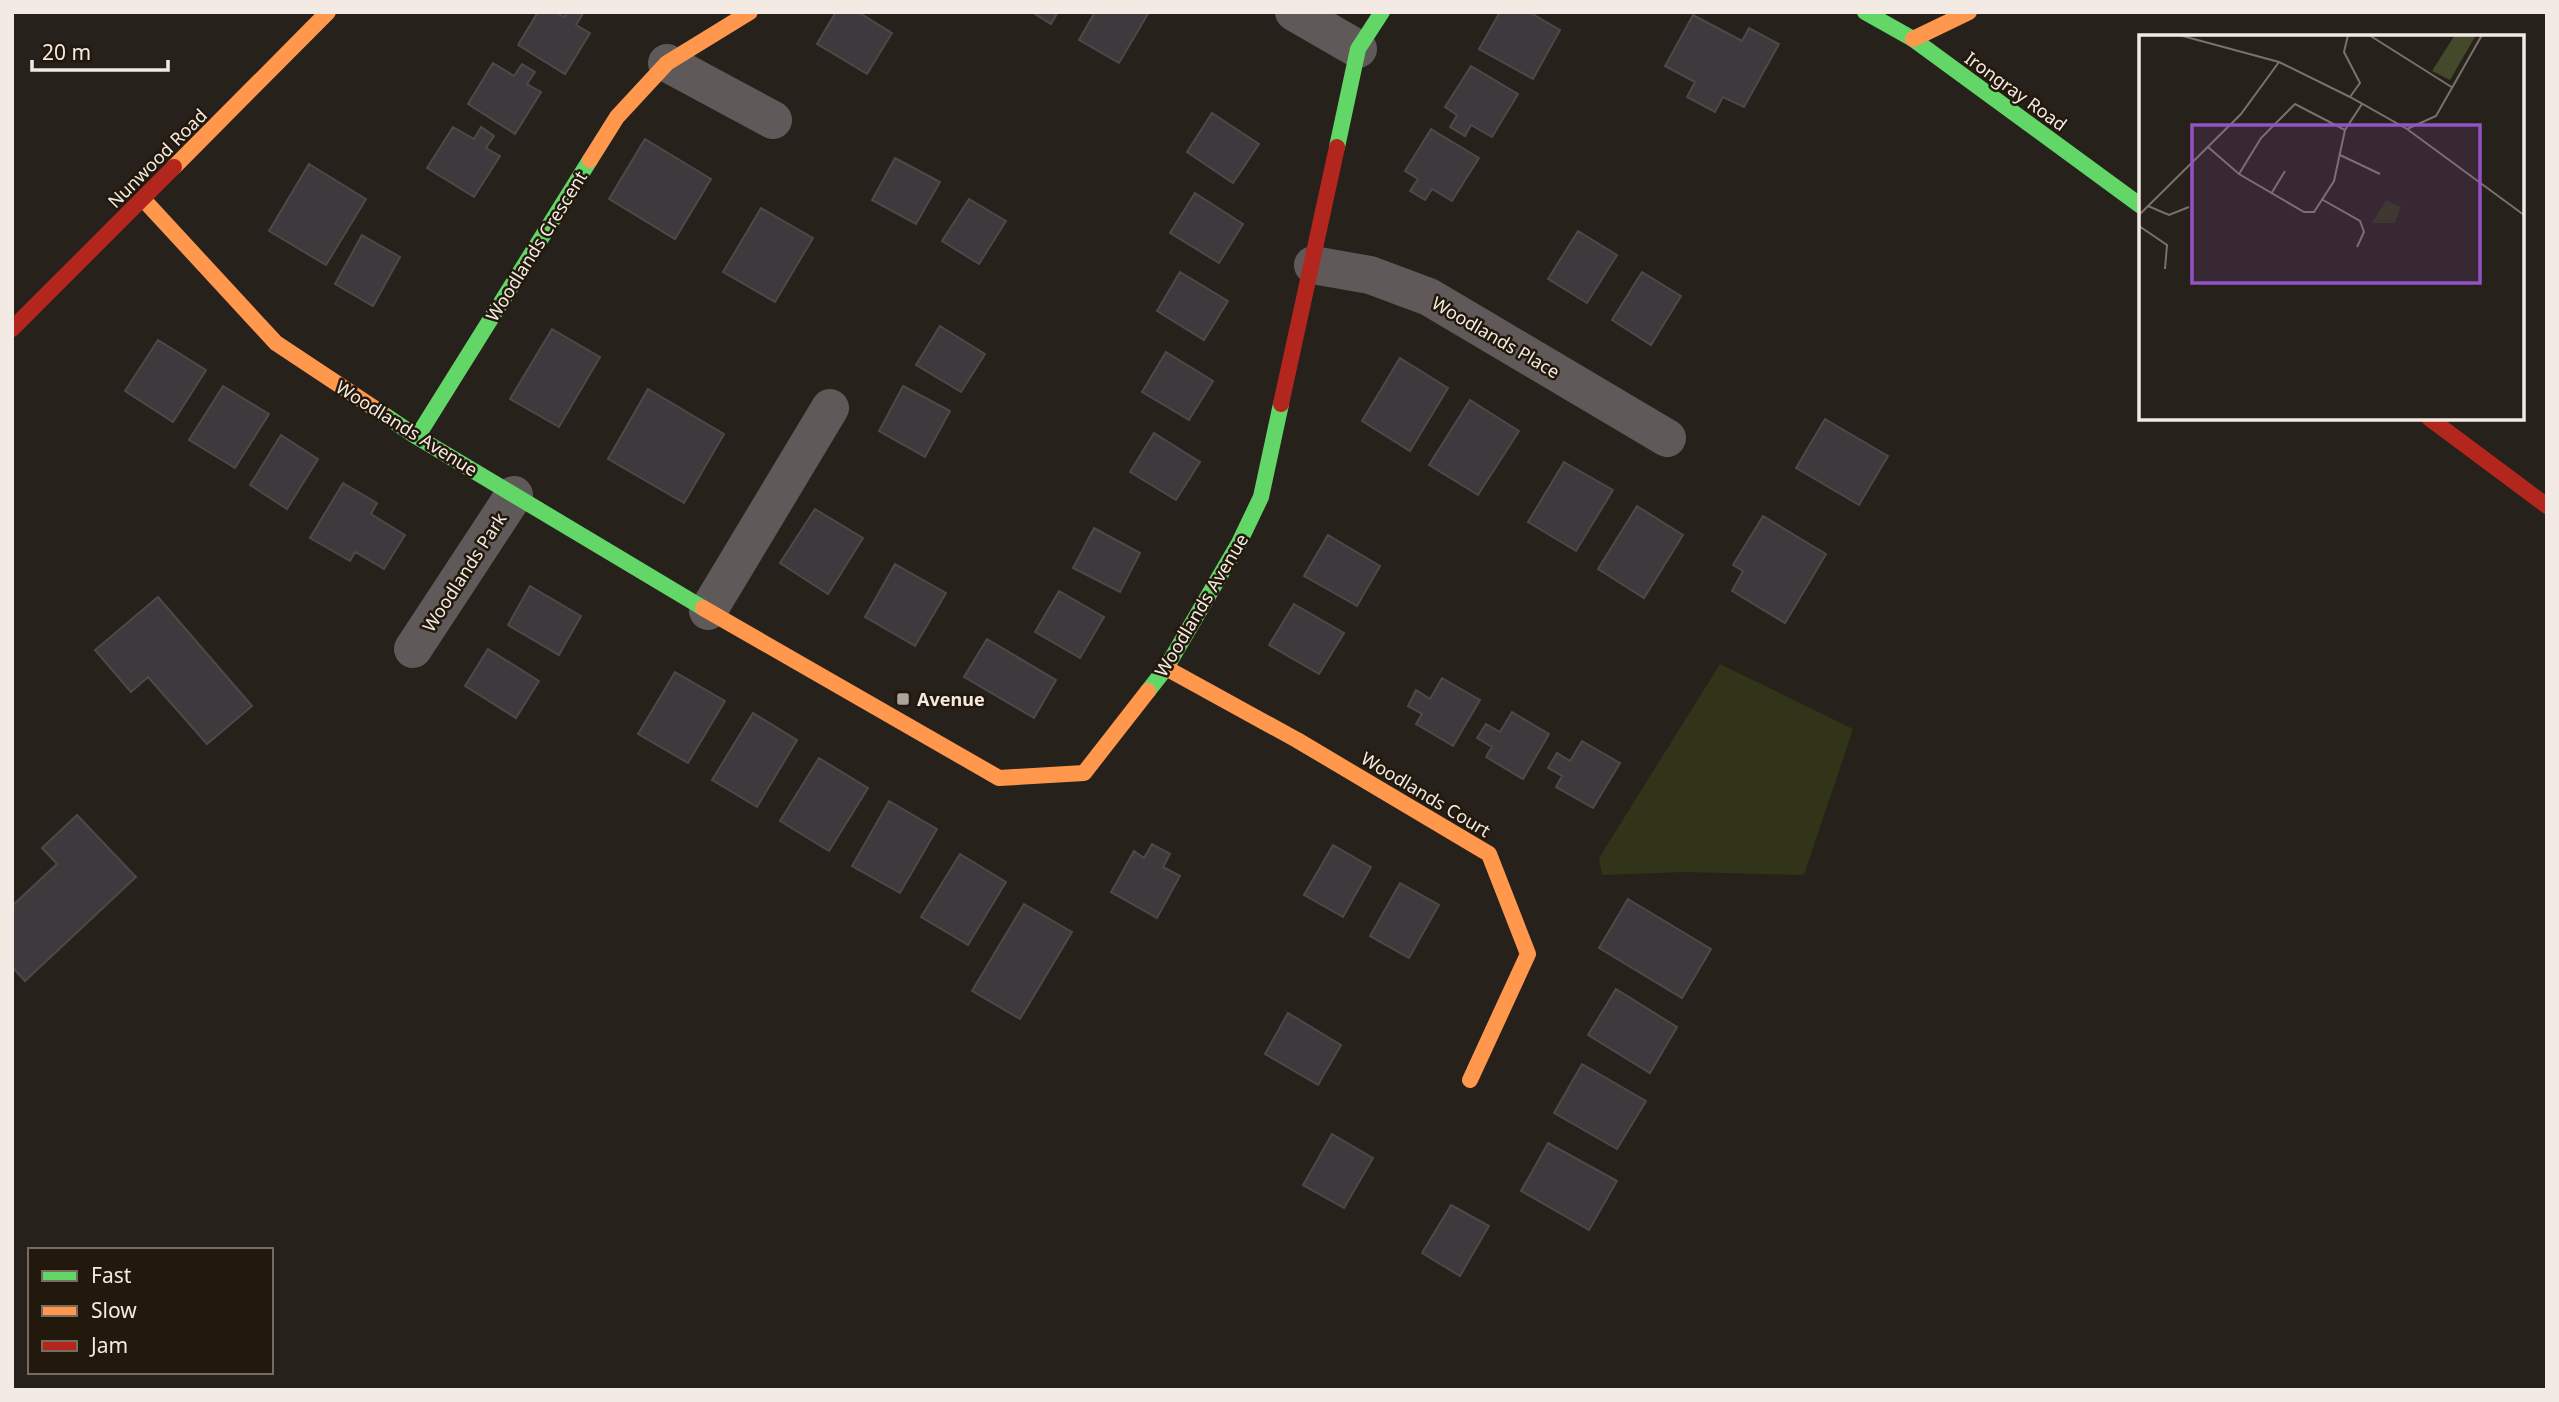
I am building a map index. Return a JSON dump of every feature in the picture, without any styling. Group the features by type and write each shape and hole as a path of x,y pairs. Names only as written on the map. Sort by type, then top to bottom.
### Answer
{"street":[{"name":"Nunwood Road","path":"12,329 328,12"},
{"name":"Woodlands Crescent","path":"417,437 617,117 667,63 750,12"},
{"path":"1294,12 1357,49"},
{"name":"Woodlands Avenue","path":"143,199 276,343 417,437 708,611 999,778 1084,773 1166,667 1239,543 1261,497 1313,265 1357,49 1382,12"},
{"name":"Irongray Road","path":"1865,12 1913,39 2139,205"},
{"path":"1913,39 1969,12"},
{"path":"667,63 773,120"},
{"name":"Woodlands Place","path":"1313,265 1370,275 1429,297 1667,438"},
{"path":"708,611 830,408"},
{"path":"2432,420 2547,506"},
{"name":"Woodlands Park","path":"413,649 514,495"},
{"name":"Woodlands Court","path":"1166,667 1297,740 1489,854 1528,954 1470,1080"}],"green space":[{"path":"1720,664 1853,729 1804,875 1685,872 1602,875 1599,858"}],"building":[{"path":"538,12 556,12 564,17 567,12 584,12 576,25 590,33 565,74 518,45"},
{"path":"836,12 858,12 892,33 867,74 817,44"},
{"path":"1032,12 1058,12 1051,24"},
{"path":"1095,12 1149,12 1119,63 1079,40"},
{"path":"1500,12 1529,12 1560,30 1533,79 1479,49"},
{"path":"1693,15 1742,41 1749,28 1779,44 1744,107 1723,97 1715,112 1687,97 1695,82 1665,66"},
{"path":"493,63 514,76 522,64 535,72 527,84 541,92 515,134 468,104"},
{"path":"1471,66 1518,94 1492,137 1471,125 1465,136 1450,127 1457,115 1445,107"},
{"path":"1212,113 1259,144 1233,183 1187,152"},
{"path":"453,127 474,139 481,127 494,136 486,148 500,156 474,197 427,168"},
{"path":"1431,129 1479,158 1452,201 1432,189 1425,200 1410,191 1418,179 1405,171"},
{"path":"645,139 711,179 675,239 609,199"},
{"path":"895,158 940,182 916,224 872,200"},
{"path":"309,164 366,199 326,265 269,231"},
{"path":"1195,193 1243,224 1219,263 1170,233"},
{"path":"969,199 1006,221 979,264 942,241"},
{"path":"761,208 813,238 775,302 723,272"},
{"path":"1578,231 1617,255 1587,303 1548,279"},
{"path":"362,235 400,257 373,306 335,284"},
{"path":"1180,272 1228,301 1204,340 1157,311"},
{"path":"1642,272 1681,296 1651,345 1612,320"},
{"path":"940,326 985,354 961,392 916,365"},
{"path":"552,329 600,357 559,427 510,399"},
{"path":"158,340 206,370 173,422 125,391"},
{"path":"1166,352 1213,381 1189,420 1142,392"},
{"path":"1400,358 1448,388 1410,451 1362,421"},
{"path":"223,386 269,414 235,468 189,440"},
{"path":"903,386 950,411 925,457 879,431"},
{"path":"648,389 724,434 684,503 608,459"},
{"path":"1470,400 1519,431 1478,495 1429,465"},
{"path":"1825,419 1888,456 1859,505 1796,468"},
{"path":"1154,433 1200,462 1176,500 1130,472"},
{"path":"281,435 318,459 287,509 250,485"},
{"path":"1564,462 1613,490 1576,551 1528,522"},
{"path":"343,483 377,503 371,514 405,535 384,569 355,552 350,561 310,538"},
{"path":"1637,506 1683,535 1644,598 1598,569"},
{"path":"815,509 863,538 828,594 780,563"},
{"path":"1763,516 1826,554 1785,623 1732,591 1743,571 1733,565"},
{"path":"1094,528 1140,553 1120,592 1073,568"},
{"path":"1328,535 1380,566 1357,606 1304,576"},
{"path":"895,564 946,593 915,646 865,617"},
{"path":"530,586 581,616 559,655 508,625"},
{"path":"1059,591 1104,617 1080,658 1035,632"},
{"path":"158,597 252,706 207,744 148,677 131,692 95,650"},
{"path":"1294,604 1344,633 1319,674 1269,645"},
{"path":"987,639 1056,680 1034,718 964,677"},
{"path":"488,649 539,681 516,718 465,686"},
{"path":"675,672 725,701 688,763 638,734"},
{"path":"1442,678 1480,700 1453,746 1416,724 1422,714 1408,706 1416,690 1430,699"},
{"path":"1512,712 1549,734 1523,779 1486,757 1492,747 1477,738 1486,724 1500,732"},
{"path":"753,713 797,740 757,807 712,780"},
{"path":"1582,741 1620,763 1593,808 1556,787 1562,776 1548,768 1557,753 1570,761"},
{"path":"819,758 868,788 829,851 780,821"},
{"path":"889,801 937,829 900,893 852,866"},
{"path":"77,815 136,877 25,981 12,967 12,906 57,864 42,848"},
{"path":"1152,844 1170,854 1163,867 1180,876 1157,918 1111,892 1134,851 1144,858"},
{"path":"1333,845 1371,867 1343,917 1304,895"},
{"path":"960,854 1006,882 968,945 921,917"},
{"path":"1400,883 1439,905 1409,958 1370,936"},
{"path":"1628,899 1711,949 1682,998 1599,948"},
{"path":"1024,904 1072,932 1020,1019 972,991"},
{"path":"1616,989 1677,1027 1650,1073 1588,1035"},
{"path":"1288,1013 1341,1045 1318,1085 1265,1054"},
{"path":"1582,1064 1646,1101 1617,1149 1554,1113"},
{"path":"1332,1134 1373,1158 1344,1208 1303,1185"},
{"path":"1548,1143 1617,1181 1589,1230 1521,1191"},
{"path":"1451,1205 1489,1226 1460,1276 1422,1253"}],"traffic: fast":[{"path":"1337,147 1358,49 1382,12"},
{"path":"1865,12 1913,39 2139,205"},
{"path":"417,437 590,160"},
{"path":"1148,691 1166,668 1239,543 1261,497 1281,404"},
{"path":"383,414 703,608"}],"traffic: slow":[{"path":"174,167 328,12"},
{"path":"590,160 617,117 667,63 750,12"},
{"path":"1913,39 1969,12"},
{"path":"143,199 276,343 383,414"},
{"path":"703,608 999,778 1084,773 1148,691"},
{"path":"1166,668 1297,740 1489,854 1528,954 1470,1080"}],"traffic: jam":[{"path":"1281,404 1337,147"},
{"path":"12,329 174,167"},
{"path":"2432,420 2547,506"}],"place":[{"name":"Avenue","path":"903,699"}]}
